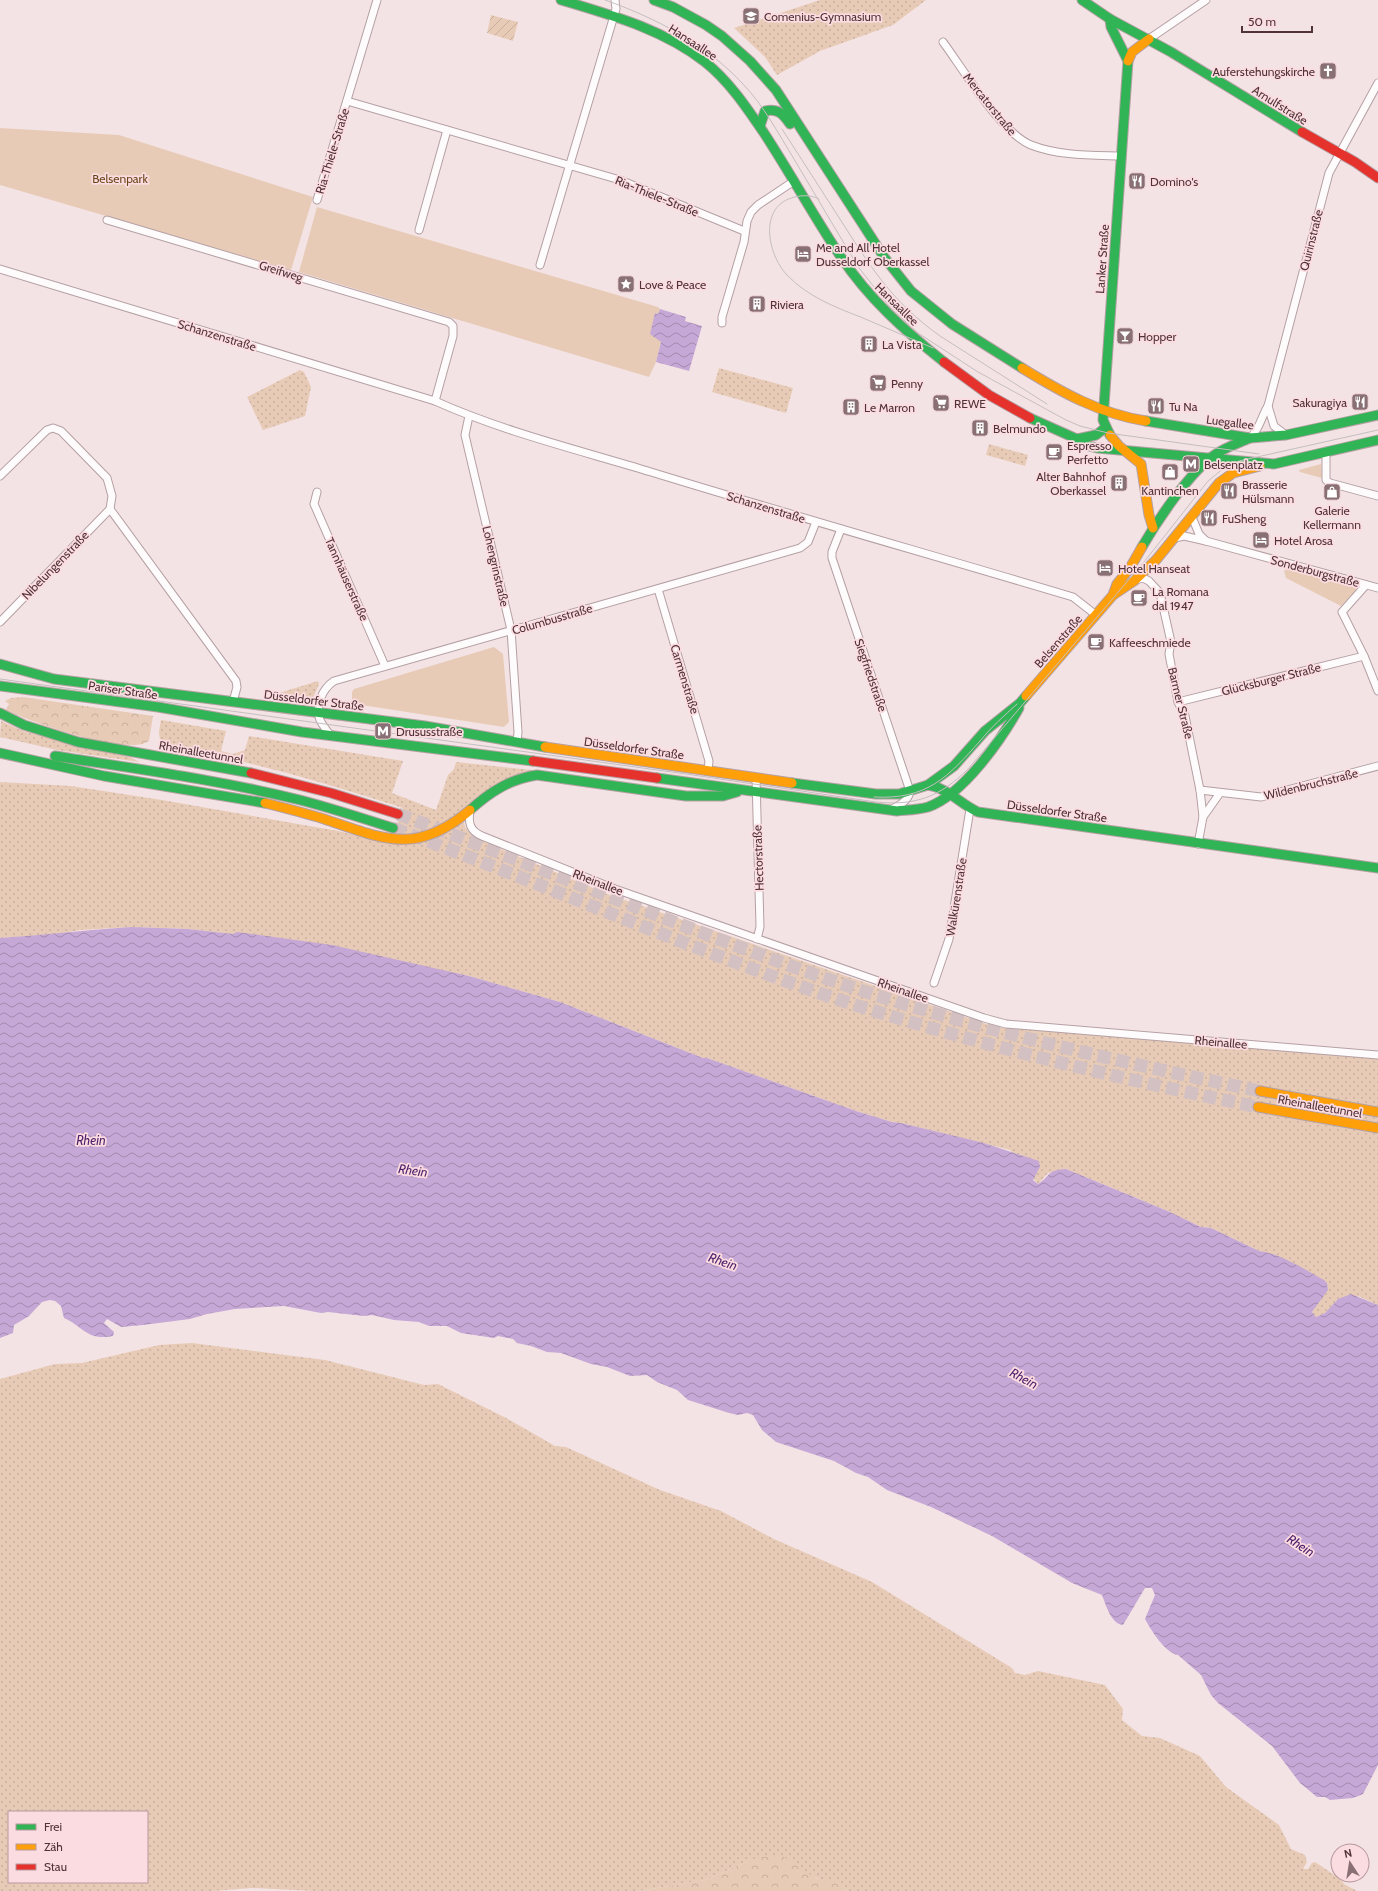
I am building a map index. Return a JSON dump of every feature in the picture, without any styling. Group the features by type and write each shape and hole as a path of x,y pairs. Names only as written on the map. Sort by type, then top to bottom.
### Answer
{"main road":[{"name":"Hansaallee","path":"561,0 614,16 658,34 705,62 726,81 760,126 853,274 888,315 934,355 996,399 1018,412 1077,439 1081,444 1097,448 1125,451"},
{"name":"Hansaallee","path":"654,0 698,19 737,47 758,68 776,90 884,257 911,291 925,304 952,324 1037,378 1068,396 1102,410"},
{"name":"Arnulfstraße","path":"1082,0 1110,19 1149,39 1320,143 1338,152 1378,178"},
{"path":"1110,19 1111,27 1128,61"},
{"path":"1128,61 1132,52 1149,39"},
{"name":"Lanker Straße","path":"1125,451 1111,437 1105,428 1102,410 1128,61"},
{"name":"Hansaallee","path":"760,126 764,111 774,109 783,113 791,124 800,127"},
{"name":"Luegallee","path":"1102,410 1130,419 1250,438 1286,435 1378,415"},
{"path":"1077,439 1095,436 1101,433 1105,428"},
{"path":"1154,528 1200,466 1209,458 1250,438"},
{"path":"1175,538 1217,486 1231,474 1245,469 1274,464 1378,440"},
{"path":"1125,451 1274,464"},
{"path":"1125,451 1138,459 1141,464 1149,516 1154,528"},
{"name":"Belsenstraße","path":"910,791 928,785 954,766 985,732 1020,703 1113,595 1117,584 1133,562 1154,528"},
{"name":"Belsenstraße","path":"1113,595 1124,590 1135,580 1175,538"},
{"name":"Pariser Straße","path":"0,664 54,679 233,702"},
{"name":"Pariser Straße","path":"0,667 12,668"},
{"name":"Pariser Straße","path":"0,686 158,707 243,721"},
{"path":"233,702 236,712 243,721 331,736 402,746 493,756 889,810 907,811 926,808 951,795 940,786 928,785"},
{"name":"Düsseldorfer Straße","path":"233,702 436,728 517,742 756,778 876,794 899,794 910,791"},
{"name":"Belsenstraße","path":"973,744 967,762 949,779 947,788 951,795 970,776 1006,728 1020,703"},
{"name":"Rheinalleetunnel","path":"2,714 35,729 65,739 97,746 218,766 276,779 332,793 398,814"},
{"path":"0,745 26,752 209,781 260,791 328,808 393,828"},
{"path":"0,753 104,776 214,793 257,802 321,818 380,838 400,840 417,839 448,828 487,794 506,782 537,775 686,796 723,796 741,790"},
{"name":"Düsseldorfer Straße","path":"951,795 970,809 978,812 1378,868"},
{"name":"Rheinalleetunnel","path":"1260,1091 1378,1112"},
{"name":"Rheinalleetunnel","path":"1258,1107 1378,1128"}],"street":[{"name":"Ria-Thiele-Straße","path":"317,200 376,0"},
{"path":"540,265 614,16 615,0"},
{"path":"1149,39 1206,0"},
{"name":"Mercatorstraße","path":"943,42 993,111 1014,136 1030,145 1047,150 1069,153 1122,156"},
{"name":"Quirinstraße","path":"1250,438 1259,427 1264,412 1268,406 1329,173 1338,152 1378,83"},
{"name":"Ria-Thiele-Straße","path":"347,101 633,185 744,231"},
{"path":"419,230 447,130"},
{"path":"722,323 722,317 744,242 744,231 751,212 758,205 794,181"},
{"name":"Greifweg","path":"107,220 449,322 453,326 453,336 434,400"},
{"name":"Schanzenstraße","path":"0,269 434,400 469,416 816,522 1073,598 1096,615"},
{"path":"1268,406 1274,426 1286,435"},
{"name":"Lohengrinstraße","path":"469,416 465,435 511,630 518,732 517,742"},
{"path":"0,476 41,435 53,428 61,431 107,478 112,496 110,509 236,681 237,687 233,702"},
{"path":"1326,452 1326,480 1330,483 1378,496"},
{"name":"Tannhäuserstraße","path":"317,492 314,504 385,666"},
{"name":"Nibelungenstraße","path":"0,622 110,509"},
{"path":"1192,517 1198,534 1206,541"},
{"name":"Columbusstraße","path":"318,712 323,692 327,686 334,681 800,548 808,542 816,522"},
{"name":"Siegfriedstraße","path":"841,529 832,552 832,558 910,791"},
{"name":"Sonderburgstraße","path":"1175,538 1184,536 1206,541 1378,588"},
{"name":"Barmer Straße","path":"1135,580 1143,578 1149,581 1160,593 1170,642 1169,654 1178,702 1185,716 1200,790 1203,817 1198,844"},
{"path":"1366,585 1342,612 1364,656 1378,691"},
{"name":"Carmenstraße","path":"658,589 709,761 708,770"},
{"name":"Glücksburger Straße","path":"1178,702 1364,656"},
{"path":"318,712 320,720 331,736"},
{"name":"Wildenbruchstraße","path":"1200,790 1261,797 1378,766"},
{"name":"Hectorstraße","path":"756,778 760,927 757,939"},
{"path":"889,810 903,803 908,798 910,791"},
{"path":"1203,817 1220,793"},
{"name":"Walkürenstraße","path":"934,983 949,939 970,809"},
{"name":"Rheinallee","path":"470,810 470,826 476,834 615,889 984,1018 1006,1024 1378,1055"}],"green space":[{"path":"820,0 926,0 893,25 820,51 777,75 765,57 734,28"},
{"path":"491,15 518,22 513,41 487,33"},
{"name":"Belsenpark","path":"0,128 119,135 313,197 291,270 0,185"},
{"path":"317,207 658,307 660,309 658,314 656,313 661,342 656,362 649,377 299,272"},
{"path":"719,368 793,388 786,413 712,392"},
{"path":"300,370 304,372 311,387 305,416 263,430 247,397"},
{"path":"989,444 1028,455 1025,466 986,455"},
{"path":"1321,464 1322,478 1300,472 1299,470"},
{"path":"1288,568 1356,586 1357,589 1341,606 1286,578 1284,571"},
{"path":"494,647 503,654 509,722 504,727 355,704 352,702 352,692 354,689"},
{"path":"318,681 319,684 313,698 279,693"},
{"path":"23,697 153,716 149,741 137,745 121,745 101,741 57,729 6,710 9,704 5,701 11,698"},
{"path":"161,720 226,731 221,751 233,754 245,750 249,736 403,761 392,793 436,810 448,775 454,769 456,762 541,771 521,774 458,815 428,831 394,836 403,808 257,765 167,746 161,741 159,734"},
{"path":"1,721 23,731 130,757 139,762 57,750 0,737"},
{"path":"0,782 71,786 162,800 338,831 382,841 464,822 465,827 473,837 607,894 995,1027 1378,1058 1378,1305 1358,1296 1338,1299 1325,1313 1316,1317 1312,1312 1328,1286 1317,1276 1211,1228 1201,1227 1170,1212 1066,1169 1048,1173 1038,1184 1010,1150 892,1122 856,1111 707,1058 703,1058 560,1002 469,976 233,934 188,929 131,927 0,938"},
{"path":"192,1343 325,1360 424,1385 438,1384 508,1419 555,1446 566,1447 660,1490 721,1511 774,1539 872,1582 1012,1668 1015,1673 1025,1675 1038,1671 1105,1685 1123,1709 1122,1720 1142,1736 1160,1738 1200,1756 1226,1787 1279,1825 1291,1849 1305,1855 1307,1862 1303,1869 1308,1869 1312,1863 1315,1862 1330,1872 1330,1883 1344,1883 1357,1891 848,1891 836,1882 821,1880 812,1876 784,1857 744,1863 705,1880 639,1891 315,1891 252,1888 213,1891 0,1891 0,1379 55,1364 82,1363 159,1345"},
{"path":"764,1857 784,1857 817,1879 831,1880 841,1884 848,1891 639,1891 705,1880 744,1863"}],"water":[{"path":"660,309 686,317 685,321 702,326 689,371 656,362 661,342 650,334 655,313 658,314"},
{"name":"Rhein","path":"131,927 188,929 233,934 237,932 332,945 469,976 560,1002 703,1058 707,1058 856,1111 892,1122 984,1143 1039,1161 1040,1167 1033,1180 1038,1184 1052,1172 1066,1169 1170,1212 1201,1227 1211,1228 1259,1251 1284,1258 1327,1283 1328,1290 1312,1312 1316,1317 1325,1313 1338,1299 1351,1294 1378,1305 1378,1765 1363,1794 1353,1798 1330,1800 1325,1797 1317,1797 1300,1783 1272,1746 1218,1703 1211,1695 1201,1675 1178,1655 1163,1646 1145,1619 1155,1595 1152,1588 1145,1588 1123,1625 1119,1624 1112,1618 1102,1595 1072,1583 992,1536 931,1507 887,1490 868,1477 856,1473 834,1461 776,1442 762,1430 753,1415 747,1413 738,1415 729,1413 688,1400 677,1390 657,1382 647,1375 630,1376 607,1367 591,1364 561,1353 547,1352 517,1343 513,1339 498,1336 494,1338 461,1333 447,1326 429,1326 419,1322 394,1320 372,1315 364,1316 328,1312 321,1313 284,1306 235,1309 190,1319 121,1327 107,1319 104,1323 114,1332 113,1336 97,1337 91,1335 64,1318 61,1306 55,1301 50,1300 42,1302 29,1316 14,1325 13,1333 0,1338 0,938"}],"tunnel":[{"path":"398,814 739,947 854,988 954,1019 1056,1046 1260,1091"},
{"path":"393,828 670,937 837,999 941,1031 1046,1059 1258,1107"}],"tram line":[{"path":"605,0 643,15 697,45 729,70 751,92 770,120 859,268 890,307 918,333 978,372 1066,420 1080,426 1108,433 1259,454"},
{"path":"782,129 871,267 908,310 940,336 1047,404"},
{"path":"819,199 810,196 795,197 783,202 775,210 771,220 771,243 780,266 795,283 822,301 933,348"},
{"path":"0,679 686,774 876,802 890,803 915,801 926,798 947,787 968,769 1148,557 1208,481 1224,468 1239,461 1378,430"},
{"path":"874,797 908,795 935,784 957,765 993,726 1017,704"}],"traffic: fast":[{"path":"561,0 636,24 672,40 689,50 714,69 737,95 758,124 831,242 863,287 888,314 944,362"},
{"path":"654,0 673,7 706,25 722,36 750,61 776,90 884,257 911,291 952,324 1022,368"},
{"path":"1082,0 1110,19 1171,52 1302,132"},
{"path":"1110,19 1111,27 1128,61 1103,420 1110,435"},
{"path":"760,126 765,111 770,110 780,113 790,124"},
{"path":"1146,421 1250,438 1286,435 1378,415"},
{"path":"1030,418 1077,439 1081,444 1097,448 1274,464 1378,440"},
{"path":"1077,439 1096,435 1105,428"},
{"path":"1142,547 1165,510 1196,472 1206,462 1220,452 1250,438"},
{"path":"0,664 54,679 425,726 545,747"},
{"path":"0,686 158,707 302,732 533,761"},
{"path":"792,783 876,794 899,794 928,785 954,766 985,731 1020,703 1026,696"},
{"path":"657,778 897,811 920,809 941,801 967,779 992,750 1019,708"},
{"path":"0,713 24,725 78,742 251,773"},
{"path":"0,753 104,776 265,803"},
{"path":"55,756 178,775 270,793 323,806 393,828"},
{"path":"470,810 501,787 509,783 537,775 686,796 723,796 737,792"},
{"path":"928,785 942,789 978,812 1378,868"}],"traffic: slow":[{"path":"1128,61 1132,52 1149,39"},
{"path":"1022,368 1081,401 1129,418 1146,421"},
{"path":"1110,435 1119,446 1141,464 1149,515 1153,528"},
{"path":"1113,595 1134,581 1156,560 1219,483 1233,473 1260,466"},
{"path":"1026,696 1113,595 1117,584 1130,568 1142,547"},
{"path":"545,747 792,783"},
{"path":"265,803 382,837 399,839 416,838 433,834 451,824 470,810"},
{"path":"1260,1091 1378,1112"},
{"path":"1258,1107 1378,1128"}],"traffic: jam":[{"path":"1302,132 1355,162 1378,178"},
{"path":"944,362 989,395 1030,418"},
{"path":"533,761 657,778"},
{"path":"251,773 331,793 398,814"}],"place":[{"name":"Comenius-Gymnasium","path":"751,16"},
{"name":"Auferstehungskirche","path":"1328,71"},
{"name":"Domino's","path":"1137,181"},
{"name":"Me and All Hotel Dusseldorf Oberkassel","path":"803,254"},
{"name":"Love & Peace","path":"626,284"},
{"name":"Riviera","path":"757,304"},
{"name":"Hopper","path":"1125,336"},
{"name":"La Vista","path":"869,344"},
{"name":"Penny","path":"878,383"},
{"name":"Sakuragiya","path":"1360,402"},
{"name":"REWE","path":"941,403"},
{"name":"Tu Na","path":"1156,406"},
{"name":"Le Marron","path":"851,407"},
{"name":"Belmundo","path":"980,428"},
{"name":"Espresso Perfetto","path":"1054,452"},
{"name":"Belsenplatz","path":"1191,464"},
{"name":"Kantinchen","path":"1170,472"},
{"name":"Alter Bahnhof Oberkassel","path":"1119,483"},
{"name":"Brasserie Hülsmann","path":"1229,491"},
{"name":"Galerie Kellermann","path":"1332,492"},
{"name":"FuSheng","path":"1209,518"},
{"name":"Hotel Arosa","path":"1261,540"},
{"name":"Hotel Hanseat","path":"1105,568"},
{"name":"La Romana dal 1947","path":"1139,598"},
{"name":"Kaffeeschmiede","path":"1096,642"},
{"name":"Drususstraße","path":"383,731"}]}
